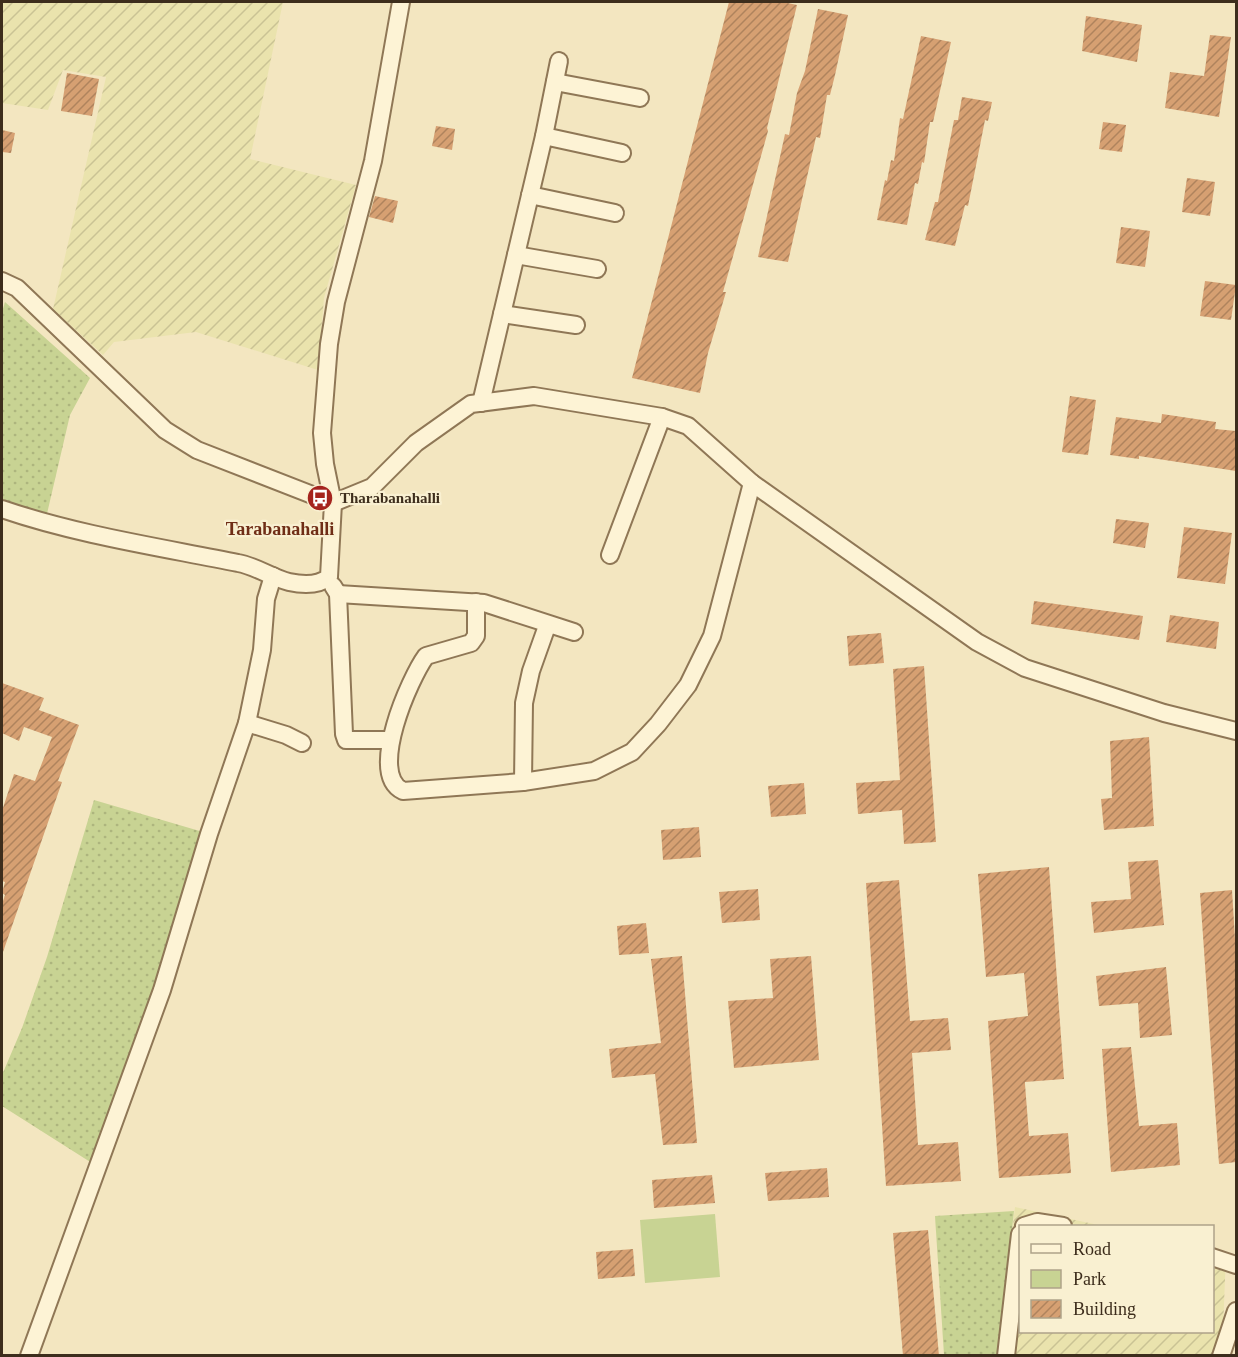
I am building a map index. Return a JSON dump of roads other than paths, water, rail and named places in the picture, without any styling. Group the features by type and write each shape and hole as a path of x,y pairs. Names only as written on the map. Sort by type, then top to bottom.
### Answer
{"street":[{"path":"390,740 346,740 344,734 338,594 329,577 333,504 322,433 329,344 336,302 374,161 401,2"},
{"path":"481,403 544,136 559,62"},
{"path":"555,82 640,98"},
{"path":"544,136 622,153"},
{"path":"530,195 615,213"},
{"path":"516,255 597,269"},
{"path":"2,281 16,288 165,430 197,450 333,504 372,488 416,442 471,404 534,396 662,417 688,426 752,483 977,642 1025,668 1164,713 1236,730"},
{"path":"502,314 576,325"},
{"path":"609,555 662,417"},
{"path":"476,602 476,636 471,643 426,656 400,708 390,740 393,776 397,788 403,791 523,782 594,771 632,752 658,724 688,685 712,636 752,483"},
{"path":"2,508 148,548 241,563 288,582 311,584 322,582 329,577"},
{"path":"29,1356 162,990 209,834 248,723 262,650 266,599 273,576"},
{"path":"338,594 476,602 547,626 574,632"},
{"path":"523,782 524,703 531,671 547,626"},
{"path":"248,723 286,735 302,743"},
{"path":"1029,1225 1037,1222 1053,1225"},
{"path":"1006,1356 1019,1243"},
{"path":"1214,1258 1236,1265"},
{"path":"1221,1356 1236,1311"}],"place":[{"name":"Tharabanahalli","path":"320,498"}],"district":[{"name":"Tarabanahalli","path":"280,529"}]}
